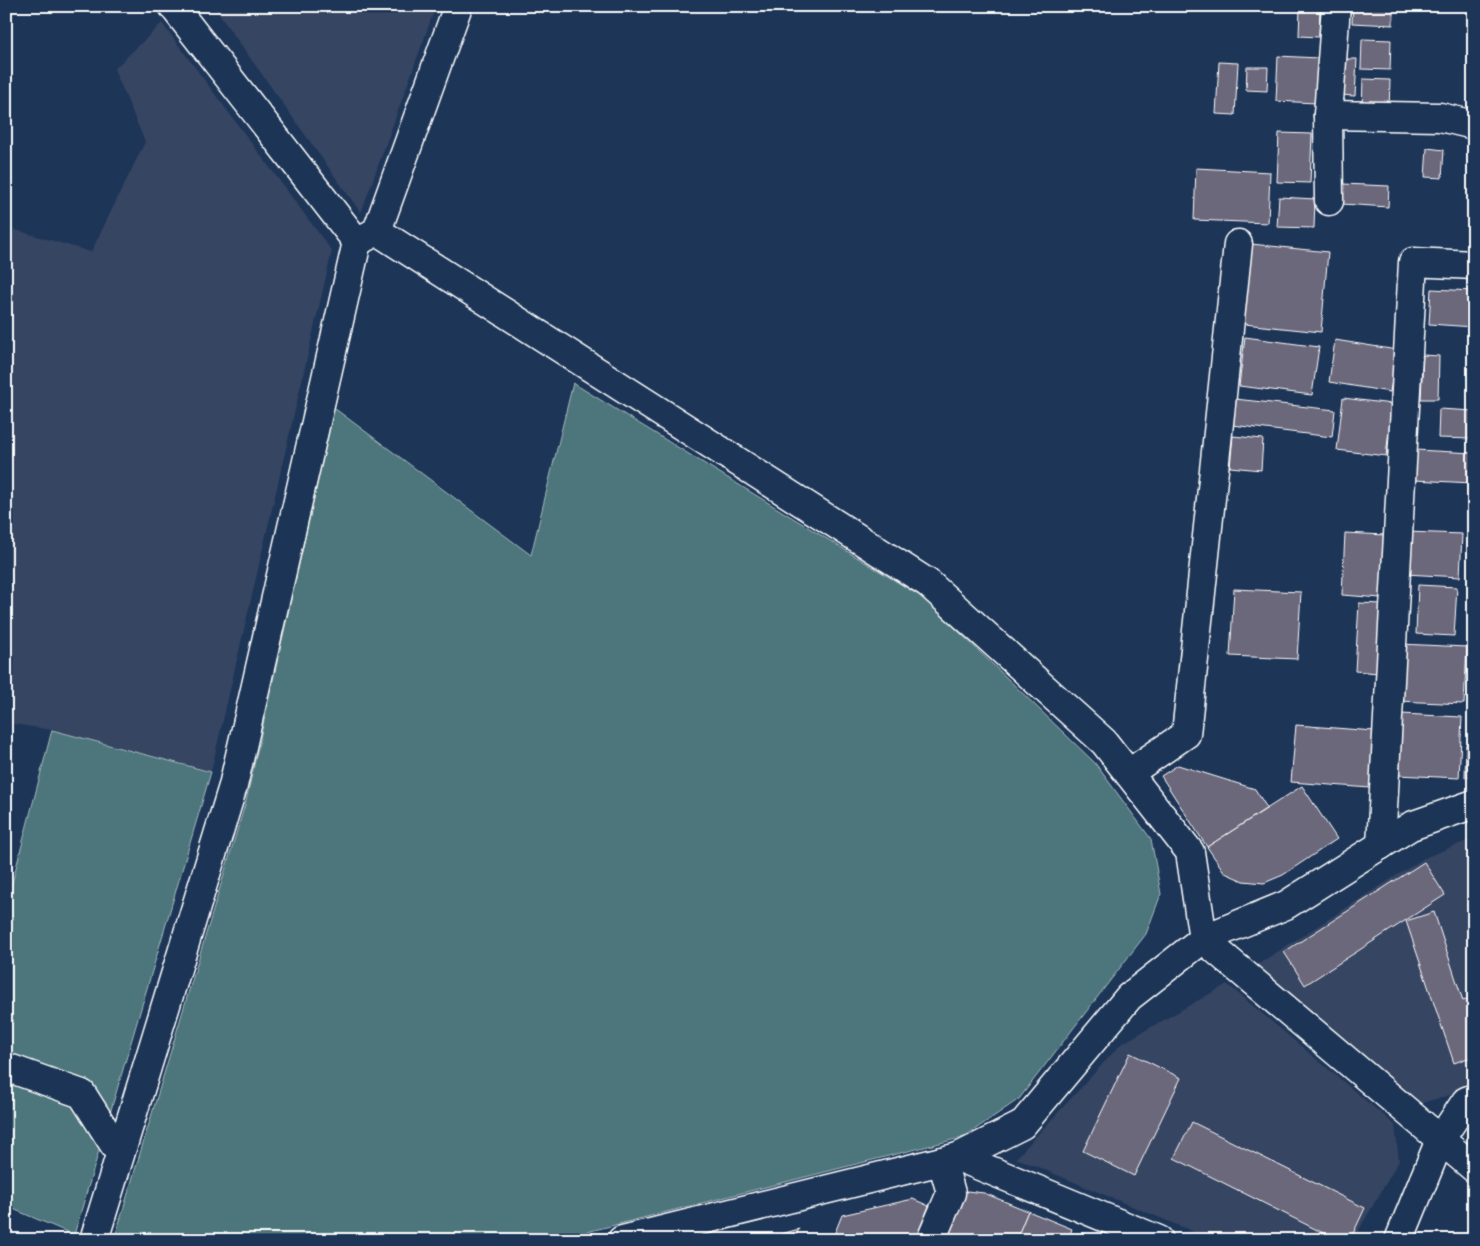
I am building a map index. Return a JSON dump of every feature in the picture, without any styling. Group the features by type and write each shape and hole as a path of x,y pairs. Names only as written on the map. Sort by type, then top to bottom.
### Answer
{"street":[{"path":"173,6 367,237 928,583 1104,742 1129,773 1190,852 1203,939 1474,1168"},
{"path":"94,1240 234,786 367,237 458,6"},
{"path":"1329,201 1328,115 1336,6"},
{"path":"1328,115 1440,117 1474,125"},
{"path":"1129,773 1186,734 1238,244"},
{"path":"1381,845 1413,262 1474,265"},
{"path":"622,1240 950,1159 1022,1125 1129,997 1203,939 1286,905 1411,826 1474,804"},
{"path":"6,1067 82,1094 120,1154"},
{"path":"1399,1240 1440,1140 1466,1101 1474,1098"},
{"path":"931,1240 951,1193 950,1159"},
{"path":"950,1159 1159,1240"}],"shaded area":[{"path":"216,6 436,6 361,213 215,9"},
{"path":"162,23 332,251 211,772 52,730 6,723 6,227 91,252 145,142 114,69"},
{"path":"1474,838 1474,1088 1419,1104 1252,968 1424,858"},
{"path":"1227,984 1395,1125 1399,1161 1353,1240 1213,1240 1016,1158 1121,1044"}],"green space":[{"path":"573,383 925,599 1095,763 1151,839 1161,894 1146,934 1019,1099 964,1137 555,1240 114,1240 246,801 334,408 531,555"},
{"path":"52,730 211,772 74,1235 6,1206 6,906"}],"building":[{"path":"1300,6 1320,6 1319,37 1299,36"},
{"path":"1353,6 1393,6 1393,25 1352,23"},
{"path":"1362,39 1391,40 1390,70 1361,69"},
{"path":"1278,56 1318,58 1316,103 1276,101"},
{"path":"1341,59 1357,59 1355,96 1339,95"},
{"path":"1219,62 1238,63 1235,115 1216,114"},
{"path":"1247,67 1268,67 1267,91 1246,90"},
{"path":"1363,79 1390,80 1389,111 1362,109"},
{"path":"1279,133 1312,134 1310,183 1277,182"},
{"path":"1427,148 1444,150 1442,178 1425,177"},
{"path":"1196,168 1270,172 1268,223 1194,220"},
{"path":"1343,184 1389,186 1388,207 1342,204"},
{"path":"1279,197 1315,199 1314,228 1277,227"},
{"path":"1251,244 1328,252 1321,332 1244,324"},
{"path":"1431,289 1474,291 1474,327 1429,324"},
{"path":"1245,337 1319,347 1312,395 1239,386"},
{"path":"1335,340 1397,350 1390,392 1329,382"},
{"path":"1423,355 1439,356 1438,399 1421,399"},
{"path":"1343,398 1392,404 1386,456 1337,450"},
{"path":"1235,399 1335,410 1332,437 1232,425"},
{"path":"1439,409 1474,411 1474,439 1438,438"},
{"path":"1233,436 1263,439 1261,470 1230,467"},
{"path":"1415,450 1474,453 1472,483 1414,480"},
{"path":"1406,532 1462,534 1460,577 1405,574"},
{"path":"1345,533 1385,535 1381,598 1342,595"},
{"path":"1418,585 1457,587 1454,636 1416,634"},
{"path":"1234,589 1301,592 1297,659 1230,656"},
{"path":"1359,603 1381,604 1378,673 1355,671"},
{"path":"1400,644 1467,647 1464,704 1398,701"},
{"path":"1473,654 1474,709 1471,709"},
{"path":"1401,714 1462,717 1459,778 1398,775"},
{"path":"1471,715 1474,715 1474,739 1470,738"},
{"path":"1296,725 1374,731 1370,788 1291,782"},
{"path":"1466,744 1474,745 1474,776 1465,778"},
{"path":"1178,765 1255,789 1267,808 1207,847 1161,776"},
{"path":"1302,786 1337,839 1283,875 1264,883 1243,881 1225,873 1207,847"},
{"path":"1424,862 1445,895 1305,985 1284,952"},
{"path":"1434,912 1463,1001 1474,997 1474,1056 1454,1063 1406,921"},
{"path":"1130,1053 1181,1078 1134,1176 1083,1151"},
{"path":"1192,1122 1365,1208 1350,1240 1337,1240 1174,1158"},
{"path":"967,1191 984,1193 1028,1211 1016,1240 938,1240 953,1205"},
{"path":"913,1199 929,1206 915,1240 846,1240 834,1235 842,1215"},
{"path":"1028,1211 1072,1229 1068,1240 1016,1240"},
{"path":"799,1229 794,1240 760,1240"},
{"path":"1082,1233 1099,1240 1079,1240"},
{"path":"834,1235 846,1240 832,1240"}]}
